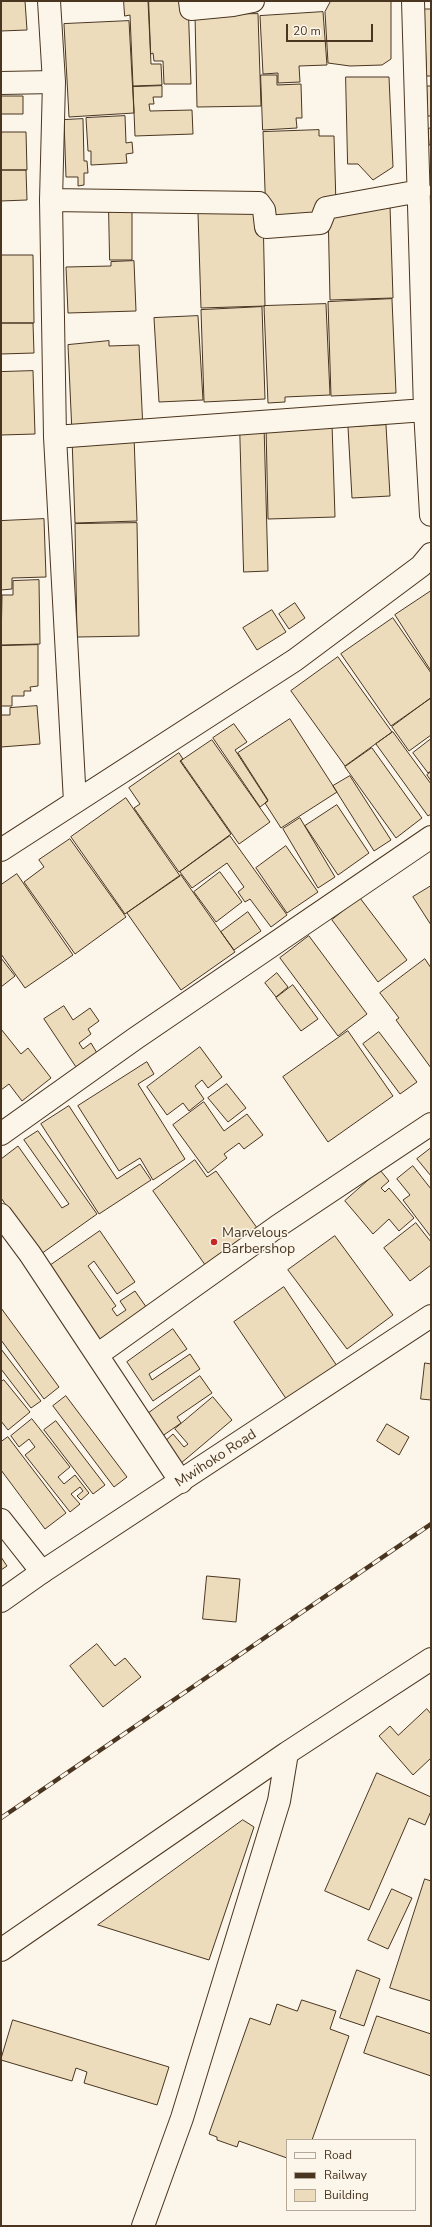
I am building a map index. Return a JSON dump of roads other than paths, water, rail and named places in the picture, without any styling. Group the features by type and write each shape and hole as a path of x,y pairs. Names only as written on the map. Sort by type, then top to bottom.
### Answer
{"street":[{"path":"49,1 54,82 51,200 55,437 75,802"},
{"path":"190,1 191,9 233,5 253,1"},
{"path":"413,1 420,191 425,410 431,515"},
{"path":"1,83 54,82"},
{"path":"51,200 259,202 264,210 266,227 320,223 326,208 420,191"},
{"path":"55,437 425,410"},
{"path":"1,850 295,660 421,566 431,554"},
{"path":"1,1134 136,1038 431,837"},
{"path":"97,1355 278,1226 431,1124"},
{"path":"1,1215 30,1254 181,1482"},
{"name":"Mwihoko Road","path":"1,1601 42,1572 181,1482 431,1316"},
{"path":"1,1520 42,1572"},
{"path":"1,1950 287,1753 431,1659"},
{"path":"143,2226 189,2095 278,1801 287,1753"}],"railway":[{"path":"1,1818 431,1524"}],"place":[{"name":"Marvelous Barbershop","path":"214,1242"}]}
